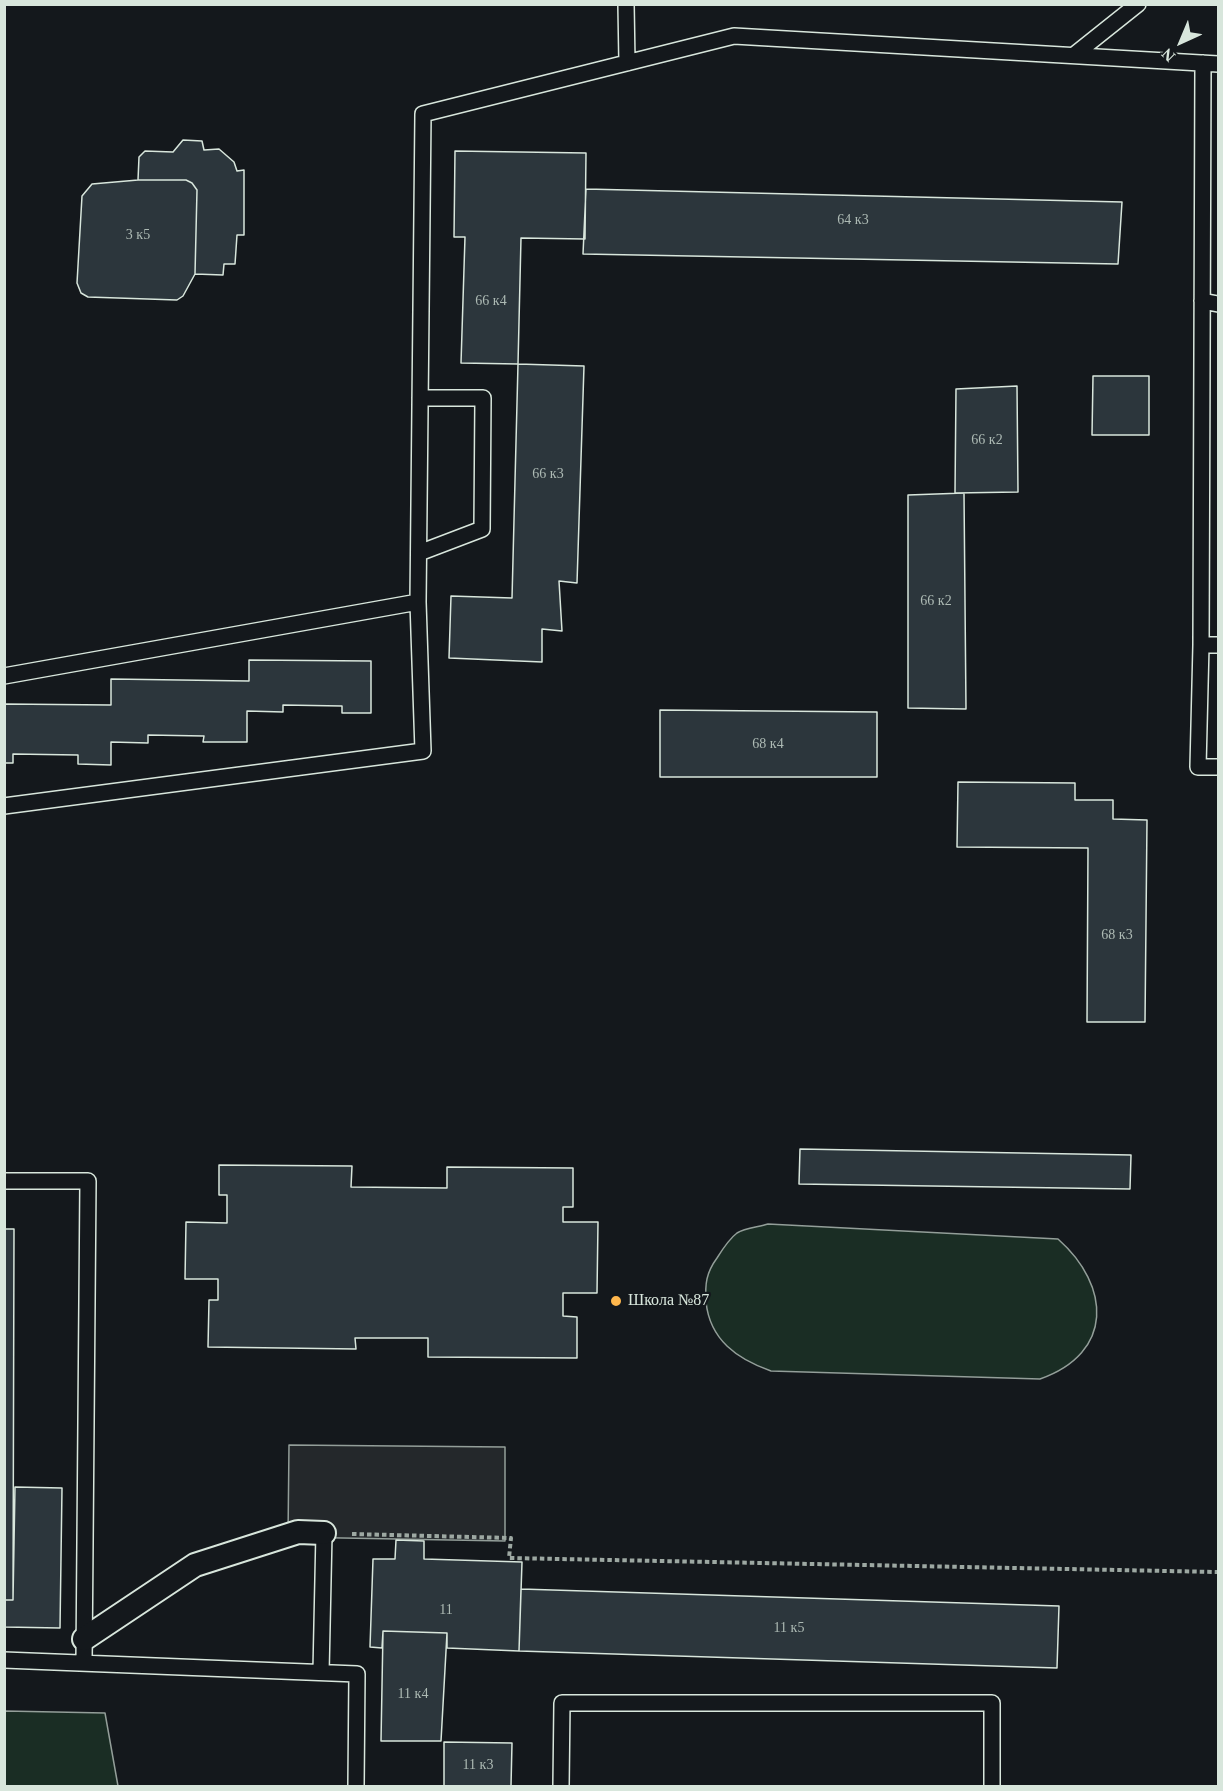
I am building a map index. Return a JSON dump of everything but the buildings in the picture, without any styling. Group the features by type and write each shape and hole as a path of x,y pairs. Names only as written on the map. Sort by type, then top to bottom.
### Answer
{"street":[{"path":"84,1650 195,1565 298,1532 324,1533"}],"lane":[{"path":"626,4 627,63"},
{"path":"1074,55 1138,4"},
{"path":"4,806 423,751 418,602 423,114 734,36 1211,63 1202,301 1202,645 1198,766 1218,766"},
{"path":"1202,301 1218,304"},
{"path":"419,553 482,529 483,446 483,398 420,398"},
{"path":"4,676 418,602"},
{"path":"1202,645 1218,645"},
{"path":"4,1181 88,1181 84,1650"},
{"path":"321,1672 324,1533"},
{"path":"4,1660 84,1650 357,1674 356,1786"},
{"path":"561,1786 562,1703 992,1703 992,1786"}],"path":[{"path":"324,1533 511,1538 509,1558 1218,1572"}],"green space":[{"path":"768,1224 1058,1239 1075,1257 1088,1277 1095,1297 1097,1317 1092,1336 1081,1353 1064,1367 1040,1379 771,1371 747,1360 727,1346 713,1327 706,1302 706,1284 710,1269 728,1241 740,1231"},
{"path":"5,1711 105,1713 118,1786 5,1786"}],"shaded area":[{"path":"289,1445 505,1447 505,1541 288,1537"}],"place":[{"name":"Школа №87","path":"616,1301"}]}
